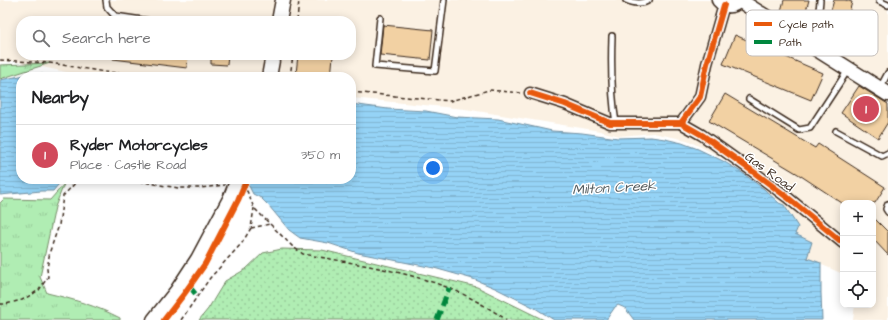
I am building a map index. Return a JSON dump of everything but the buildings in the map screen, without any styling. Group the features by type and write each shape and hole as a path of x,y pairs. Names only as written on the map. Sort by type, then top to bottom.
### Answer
{"main road":[{"path":"280,16 283,0"},
{"path":"722,2 731,6 739,0 755,10"},
{"path":"828,56 884,92"},
{"path":"270,72 272,60"},
{"path":"154,320 177,291 198,259 236,188"}],"street":[{"path":"681,123 700,97 722,2"},
{"name":"Gas Road","path":"530,93 565,104 610,123 681,123 702,135 755,173 840,240"}],"lane":[{"path":"106,0 107,7 115,16"},
{"path":"380,18 375,66 435,71 444,0"},
{"path":"626,0 633,3 645,2 649,0"},
{"path":"820,0 820,10"},
{"path":"879,1 888,4"},
{"path":"612,36 611,71 616,123"},
{"path":"749,99 799,130 810,128 848,69"},
{"path":"884,92 888,73"},
{"path":"836,131 882,156 888,153"},
{"path":"888,204 886,209 888,212"}],"path":[{"path":"297,16 299,0"},
{"path":"0,60 50,63 105,72"},
{"path":"291,72 292,60"},
{"path":"356,92 450,101 489,90 530,93"},
{"path":"0,304 6,304 32,295 39,290 48,277 47,269 50,251 59,225 64,196 75,184"},
{"path":"155,184 178,188 236,188 248,191 254,208 293,247 303,254 396,272 449,288 470,298 508,320"},
{"path":"181,320 210,278 242,243 251,228 254,208"},
{"path":"251,228 270,224"}],"shaded area":[{"path":"0,0 888,0 888,320 853,320 855,308 876,308 876,200 840,200 840,273 806,258 812,242 794,233 798,227 784,205 736,165 687,140 653,133 620,136 600,131 465,109 356,98 356,72 66,72 14,61 0,62"}],"green space":[{"path":"50,63 22,72 16,72 16,74 0,79 0,65"},
{"path":"64,184 55,207 40,277 47,293 93,306 120,318 120,320 0,320 0,203 4,199 50,200"},
{"path":"282,249 322,250 477,287 544,320 199,320 208,309 225,281 246,269 263,253"}],"water":[{"path":"16,77 16,184 59,184 53,191 0,195 0,80"},
{"name":"Milton Creek","path":"356,105 388,109 426,111 457,117 498,119 552,131 618,138 651,137 665,139 698,149 723,161 741,172 764,189 779,203 784,205 798,227 795,234 812,242 807,258 821,263 822,320 634,320 625,308 618,305 606,320 554,320 535,308 473,279 434,268 358,253 328,243 300,238 289,230 261,198 253,194 249,186 239,184 356,184"}],"marked path":[{"path":"189,286 198,297"},
{"path":"437,320 449,288"}],"cycle path":[{"path":"681,123 700,97 707,64 724,5"},
{"path":"530,93 565,104 610,123 681,123 702,135 755,173 840,241"},
{"path":"164,320 205,264 245,184"}],"place":[{"name":"Ryder Motorcycles","path":"866,109"}]}
